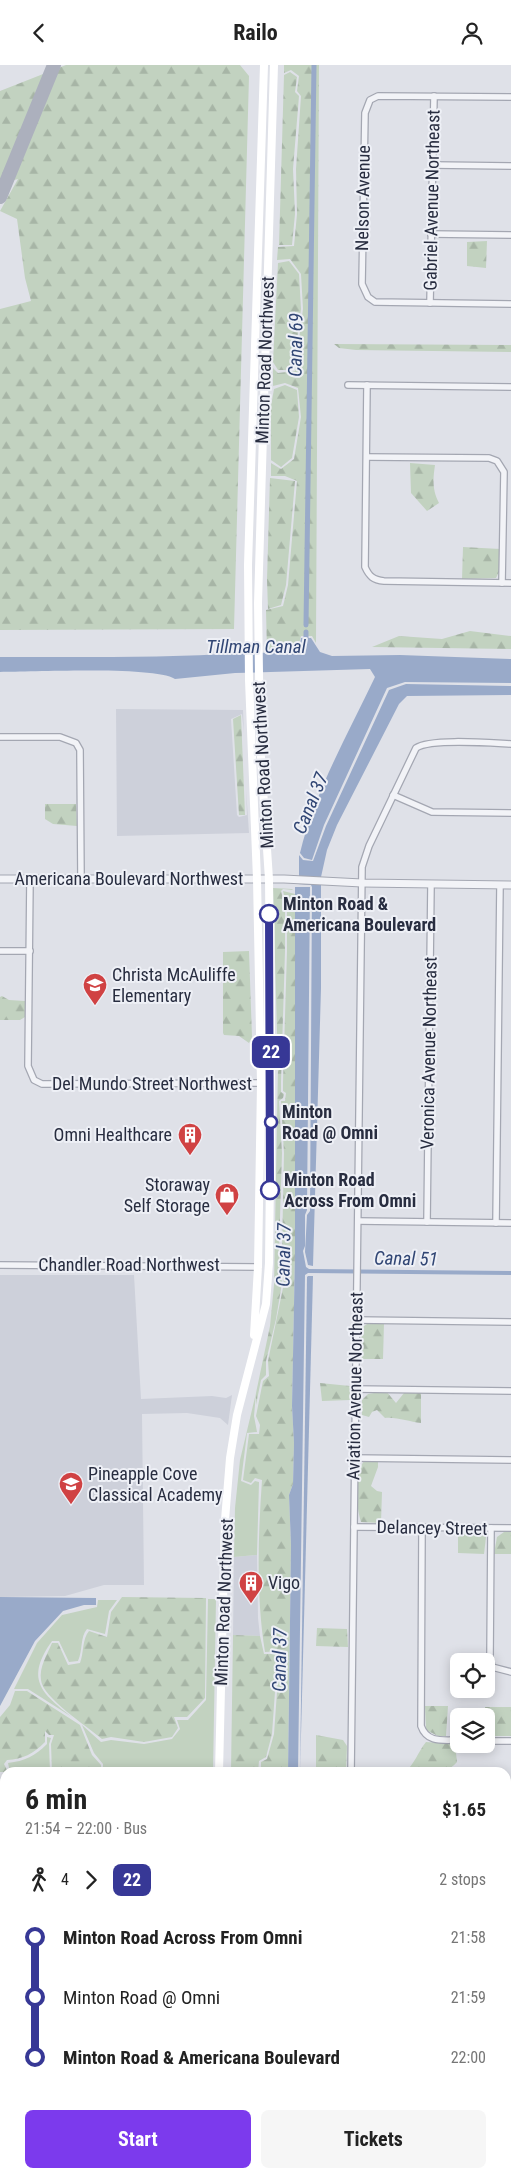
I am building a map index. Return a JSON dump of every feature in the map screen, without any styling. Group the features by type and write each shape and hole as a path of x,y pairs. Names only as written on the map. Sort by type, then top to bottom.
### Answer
{"main road":[{"name":"Minton Road Northwest","path":"248,1373 256,1321 262,1083 258,879 248,680 248,565 264,65"},
{"name":"Minton Road Northwest","path":"219,1767 225,1520 230,1458 237,1415 266,1304 269,1263 271,1083 269,879 260,743 258,642 259,538 274,65"}],"street":[{"name":"Nelson Avenue","path":"430,303 374,302 368,297 362,284 364,113 370,100 378,96 434,96"},
{"path":"434,96 511,97"},
{"name":"Gabriel Avenue Northeast","path":"430,303 434,96"},
{"path":"433,165 511,166"},
{"path":"432,234 511,235"},
{"path":"430,303 511,304"},
{"path":"348,385 511,387"},
{"path":"367,385 365,567 368,575 376,581 511,583"},
{"path":"366,457 489,458 497,461 504,472 502,583"},
{"path":"0,737 60,737 76,743 80,750 81,878"},
{"name":"Aviation Avenue Northeast","path":"351,1767 362,883 364,857 413,752 421,745 434,743 511,744"},
{"path":"394,795 432,812 511,813"},
{"name":"Americana Boulevard Northwest","path":"0,879 284,879 430,885 511,885"},
{"path":"0,951 30,951 30,879"},
{"name":"Veronica Avenue Northeast","path":"427,1222 430,885"},
{"path":"496,1223 500,885"},
{"name":"Del Mundo Street Northwest","path":"30,951 28,1066 34,1080 42,1084 271,1083"},
{"path":"358,1221 511,1223"},
{"name":"Chandler Road Northwest","path":"0,1265 258,1267"},
{"path":"356,1320 511,1322"},
{"path":"355,1389 511,1391"},
{"path":"354,1458 511,1460"},
{"name":"Delancey Street","path":"354,1527 511,1528"},
{"path":"422,1528 421,1726 424,1734 431,1739 450,1740"},
{"path":"491,1528 490,1657 492,1667 511,1672"},
{"path":"495,1741 511,1741"}],"shaded area":[{"path":"116,709 243,710 244,733 242,714 231,719 237,815 239,817 247,815 246,789 249,833 117,836"},
{"name":"Pineapple Cove Classical Academy","path":"0,1275 134,1275 141,1399 212,1396 226,1398 232,1395 228,1425 220,1418 187,1413 142,1414 144,1585 104,1585 65,1596 0,1597"},
{"path":"257,1555 260,1636 233,1635 234,1557"}],"green space":[{"path":"66,65 240,65 249,76 234,629 0,630 0,309 31,301 25,278 17,219 0,211 18,179 0,184 0,91"},
{"path":"284,65 319,65 316,643 312,636 301,636 298,648 284,652 267,651 266,610 283,606 288,585 297,481 285,476 271,476 271,463 281,469 294,459 301,417 298,388 285,383 273,386 273,368 278,373 295,371 303,309 301,274 290,259 277,260 278,247 294,246 297,214 296,169 301,96 297,91 299,76 291,70 284,73"},
{"path":"290,72 297,77 295,92 299,96 293,169 295,214 292,245 279,245 284,75"},
{"path":"487,241 486,268 467,266 467,242"},
{"path":"289,261 299,274 301,309 293,370 278,370 273,362 278,263"},
{"path":"334,344 511,345 511,352 356,350 339,348"},
{"path":"285,385 297,390 299,417 292,458 281,467 271,460 271,406 274,389"},
{"path":"410,463 435,465 435,494 439,503 427,511 411,493"},
{"path":"270,478 295,481 286,585 281,605 268,609 267,580"},
{"path":"463,547 500,549 499,572 496,578 462,579"},
{"path":"470,631 511,636 511,649 372,647 399,636 442,639"},
{"path":"241,715 245,815 239,815 233,719"},
{"path":"45,804 76,804 77,826 53,824 45,819"},
{"path":"273,888 292,889 293,890 283,889 281,891 285,907 285,951 281,1082 281,1092 284,1094 283,1098 279,1101 282,1153 279,1251 284,1259 280,1271 282,1283 276,1319 266,1361 266,1375 261,1380 256,1405 256,1393 270,1326 274,1285 278,1067"},
{"path":"283,891 295,894 296,919 295,1254 292,1406 294,1443 293,1484 289,1495 291,1545 288,1767 261,1767 261,1762 267,1759 274,1734 279,1664 283,1651 265,1652 262,1631 259,1566 262,1480 255,1478 251,1483 243,1480 249,1434 259,1434 260,1425 256,1416 263,1381 269,1376 268,1361 284,1283 282,1271 287,1260 285,1253 282,1251 284,1153 281,1101 285,1101 286,1093 283,1091 283,1082 287,907"},
{"path":"249,951 252,1037 249,1043 239,1036 224,1035 223,1033 223,952"},
{"path":"2,996 9,1000 25,1001 25,1017 20,1020 0,1020 0,997"},
{"path":"370,1322 384,1323 383,1359 362,1359 361,1328"},
{"path":"320,1383 350,1386 350,1400 322,1401"},
{"path":"386,1391 396,1403 404,1393 421,1393 421,1423 385,1418 377,1410 372,1412 369,1417 362,1415 362,1400 368,1394"},
{"path":"256,1393 254,1416 257,1432 247,1433 241,1481 251,1485 255,1481 259,1482 257,1555 234,1557 235,1508 240,1460"},
{"path":"364,1461 378,1461 378,1467 371,1486 377,1491 382,1492 381,1523 361,1522 358,1508 357,1482"},
{"path":"504,1532 511,1532 511,1554 494,1554 497,1537"},
{"path":"458,1533 481,1534 486,1537 484,1554 458,1553"},
{"path":"122,1597 206,1598 205,1698 187,1717 174,1717 178,1728 172,1737 144,1742 111,1737 102,1739 57,1703 43,1687 41,1670 52,1643 58,1643 68,1665 80,1663 87,1634 89,1631 107,1637 111,1612"},
{"path":"208,1599 216,1599 213,1767 103,1767 103,1764 94,1753 82,1725 101,1742 111,1740 144,1744 172,1739 180,1729 177,1720 188,1720 206,1700"},
{"path":"98,1600 117,1600 109,1611 105,1634 87,1629 83,1636 78,1661 69,1662 59,1641 52,1641 39,1666 40,1684 45,1692 72,1717 28,1689 14,1689 37,1643 62,1615 97,1607"},
{"path":"317,1628 347,1629 348,1647 316,1646"},
{"path":"233,1635 260,1636 264,1654 280,1654 277,1663 272,1734 266,1757 259,1761 258,1767 231,1767"},
{"path":"15,1691 27,1691 80,1725 92,1755 101,1767 52,1767 51,1744 54,1735 49,1735 45,1731 45,1742 41,1746 23,1757 7,1760 4,1764 6,1767 0,1767 0,1717 10,1705"},
{"path":"425,1706 448,1706 446,1736 438,1736 426,1730"},
{"path":"511,1707 511,1736 495,1736 495,1708 485,1708"},
{"path":"316,1735 343,1740 347,1746 346,1767 316,1767"},
{"path":"47,1737 51,1738 49,1744 50,1767 9,1767 8,1763 20,1761 34,1755 47,1744"},
{"path":"426,1742 450,1744 450,1753 456,1753 457,1762 452,1767 410,1767"}],"water":[{"path":"301,638 311,638 320,652 332,656 400,655 511,659 511,683 405,682 387,688 324,825 312,860 304,858 300,853 306,830 323,785 375,677 370,669 235,673 175,679 143,672 119,671 0,672 0,657 278,653 299,650"},
{"path":"406,684 511,686 511,695 407,696 399,704 337,825 327,850 321,877 299,876 299,855 303,860 313,861 326,826 389,690"},
{"path":"299,882 321,883 321,988 313,1266 308,1265 305,1252 307,1215 310,1211 312,887 311,885 298,884"},
{"path":"295,887 310,887 307,1210 305,1215 305,1246 303,1251 306,1267 309,1269 511,1271 511,1275 308,1273 305,1275 298,1767 288,1767 291,1545 289,1495 293,1484 294,1443 292,1406 295,1254"},
{"path":"313,1276 300,1767 307,1277"},
{"path":"0,1597 96,1598 96,1605 84,1605 63,1611 35,1641 0,1706"}],"waterway":[{"name":"Canal 69","path":"306,625 314,65"},
{"name":"Canal 69","path":"306,632 306,645"}],"taxiway":[{"path":"0,197 54,65"}],"bus line":[{"name":"22","path":"269,914 270,1190"}],"place":[{"name":"Minton Road & Americana Boulevard","path":"269,914"},
{"name":"Christa McAuliffe Elementary","path":"95,1006"},
{"name":"Minton Road @ Omni","path":"271,1122"},
{"name":"Omni Healthcare","path":"190,1156"},
{"name":"Minton Road Across From Omni","path":"270,1190"},
{"name":"Storaway Self Storage","path":"227,1216"},
{"name":"Pineapple Cove Classical Academy","path":"71,1505"},
{"name":"Vigo","path":"251,1604"}],"water label":[{"name":"Tillman Canal","path":"256,646"},
{"name":"Canal 37","path":"310,803"},
{"name":"Canal 37","path":"283,1255"},
{"name":"Canal 51","path":"406,1258"},
{"name":"Canal 37","path":"279,1660"}]}
